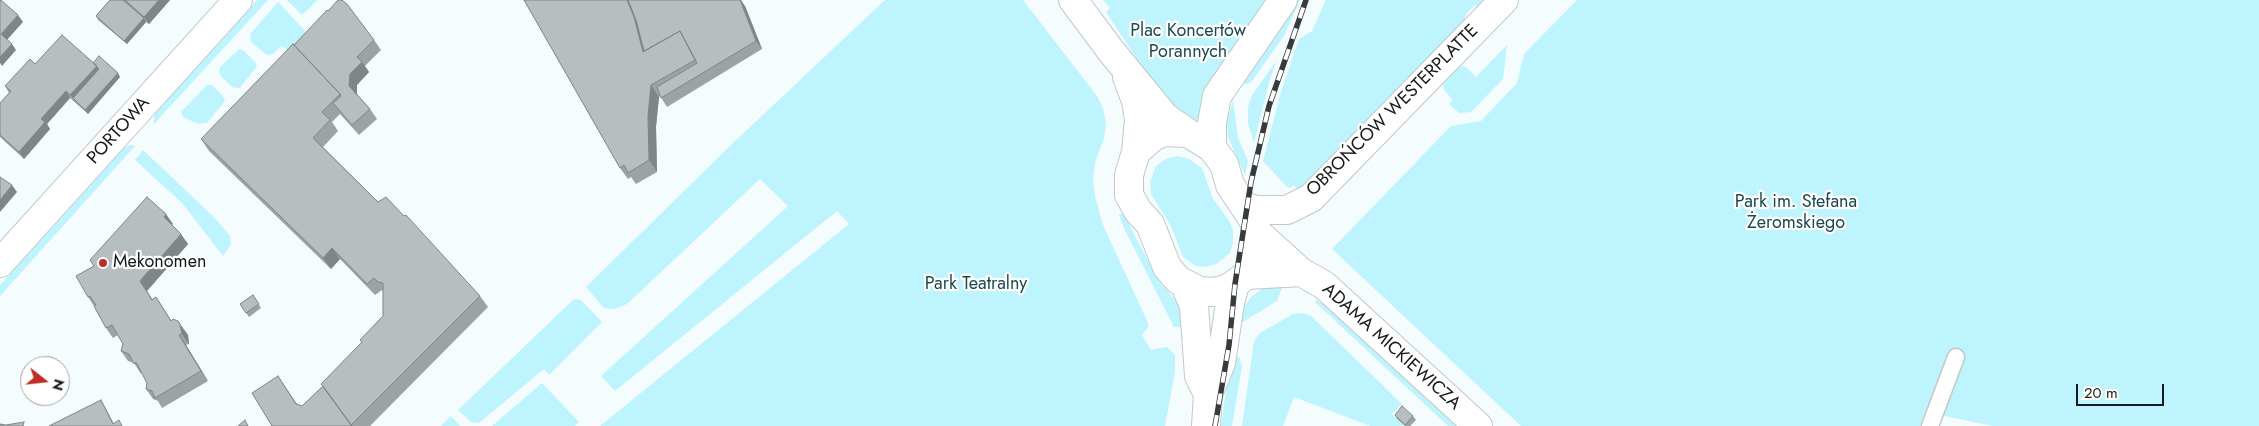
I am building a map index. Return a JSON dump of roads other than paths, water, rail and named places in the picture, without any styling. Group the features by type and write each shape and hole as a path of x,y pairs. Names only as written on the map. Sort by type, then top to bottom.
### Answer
{"street":[{"name":"PORTOWA","path":"0,263 238,0"},
{"path":"1073,0 1165,117 1212,148 1224,164 1230,185 1246,207 1258,233 1257,255 1241,279 1230,303 1220,363 1208,394 1206,426"},
{"path":"1212,148 1212,123 1217,96 1283,0"},
{"name":"OBROŃCÓW WESTERPLATTE","path":"1246,207 1258,210 1287,210 1311,198 1504,0"},
{"path":"1122,64 1138,110 1139,129 1136,152 1129,176 1129,195 1138,210 1150,224 1166,268 1186,287 1199,292 1227,289 1241,279 1301,272"},
{"path":"1136,152 1153,137 1163,132 1188,133"},
{"name":"ADAMA MICKIEWICZA","path":"1258,233 1301,272 1324,285 1478,426"},
{"path":"1186,287 1194,306 1200,376 1208,394"}],"lane":[{"path":"1930,426 1956,357"}],"railway":[{"path":"1215,426 1229,345 1235,284 1251,182 1269,106 1306,0"}],"place":[{"name":"Mekonomen","path":"103,263"}],"park label":[{"name":"Plac Koncertów Porannych","path":"1188,42"},
{"name":"Park im. Stefana Żeromskiego","path":"1796,213"},
{"name":"Park Teatralny","path":"976,285"}]}
